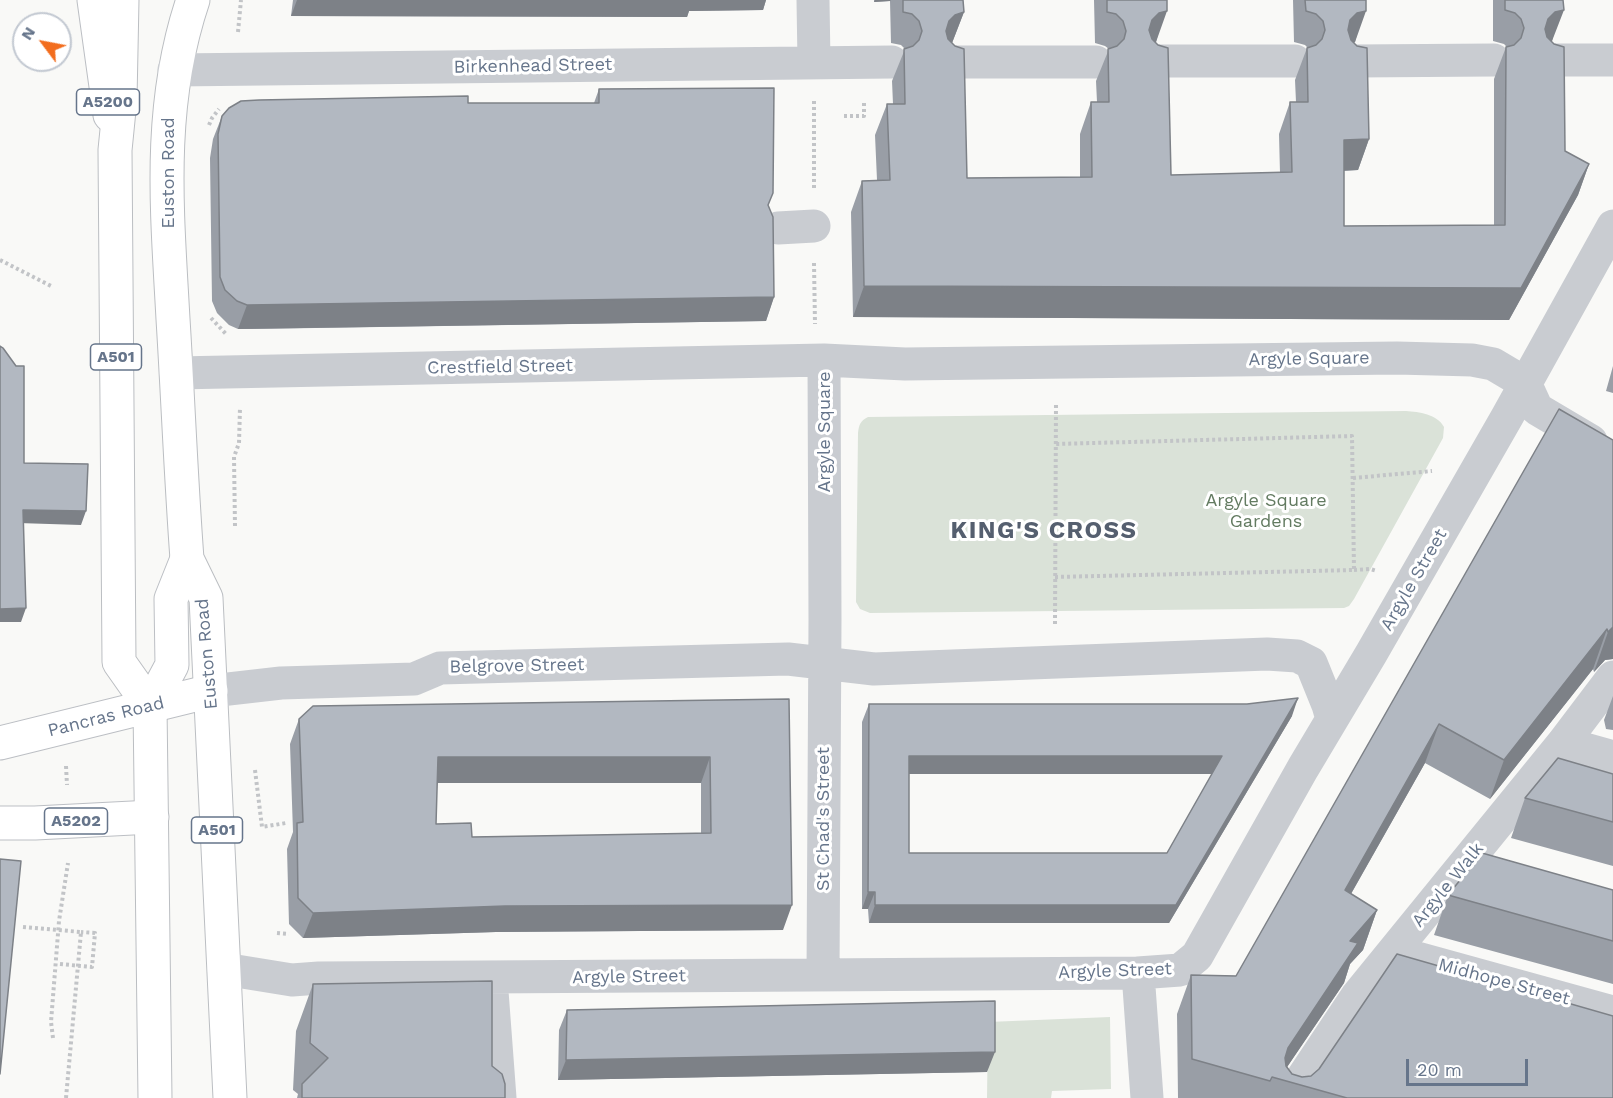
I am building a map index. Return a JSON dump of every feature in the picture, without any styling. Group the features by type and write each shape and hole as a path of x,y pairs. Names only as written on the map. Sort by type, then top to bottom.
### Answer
{"main road":[{"name":"A5200","path":"94,0 115,150"},
{"name":"A501","path":"122,0 120,100 115,150 119,662 150,706"},
{"name":"A501","path":"174,70 181,37 193,0"},
{"name":"Euston Road","path":"174,70 168,110 166,183 176,373 187,559 206,598 230,1098"},
{"name":"A501","path":"155,1098 150,706 172,665 171,599 187,559"},
{"name":"Pancras Road","path":"0,743 212,691"},
{"name":"A5202","path":"0,823 152,817"}],"street":[{"path":"813,0 814,62"},
{"path":"1355,61 1494,60"},
{"path":"1552,60 1613,60"},
{"path":"1156,61 1295,61"},
{"name":"Birkenhead Street","path":"174,70 892,62"},
{"path":"953,62 1096,62"},
{"path":"778,228 814,226"},
{"name":"Argyle Street","path":"224,969 292,980 1138,973 1180,970 1197,956 1526,383 1613,226"},
{"name":"Argyle Square","path":"825,664 824,360 905,364 1397,358 1472,360 1493,364 1526,383"},
{"name":"Crestfield Street","path":"176,373 824,360"},
{"path":"1526,383 1537,409 1571,430 1584,450 1609,457"},
{"path":"825,664 874,669 1267,654 1297,656 1311,663 1329,705 1332,719"},
{"name":"Belgrove Street","path":"212,691 280,683 414,679 440,668 788,659 825,664"},
{"name":"St Chad's Street","path":"823,975 825,664"},
{"name":"Argyle Walk","path":"1289,1098 1358,996 1563,743 1613,677"},
{"path":"1563,743 1613,757"},
{"name":"Midhope Street","path":"1395,952 1613,1012"},
{"path":"1138,973 1147,1098"},
{"path":"491,978 500,1098"}],"path":[{"path":"238,33 240,0"},
{"path":"0,260 53,287"},
{"path":"1056,402 1057,661"},
{"path":"235,526 234,457 239,443 240,403"},
{"path":"1056,444 1352,436 1354,570"},
{"path":"1353,478 1426,470 1436,471"},
{"path":"1055,577 1371,569 1380,572"},
{"path":"65,764 67,786"},
{"path":"258,790 262,827 286,823"},
{"path":"52,1038 51,1022 59,931 68,863"},
{"path":"23,927 95,933 92,967 60,964"},
{"path":"66,1098 81,932"},
{"path":"277,933 289,933"}],"green space":[{"name":"Argyle Square Gardens","path":"1406,411 1422,413 1437,419 1444,427 1443,438 1354,599 1349,606 1344,608 870,613 860,609 856,602 858,433 860,424 868,417"},
{"path":"1110,1017 1111,1089 1052,1091 1051,1098 987,1098 988,1022"}],"building":[{"path":"903,0 963,0 964,12 955,15 949,21 946,31 948,39 955,46 964,49 967,178 1092,177 1091,102 1109,102 1108,49 1117,46 1124,39 1126,31 1123,21 1116,14 1107,12 1107,0 1167,0 1167,11 1159,13 1152,20 1149,30 1152,39 1158,45 1168,48 1171,175 1292,172 1290,102 1308,102 1307,48 1316,45 1322,39 1325,30 1323,21 1316,14 1306,11 1305,0 1366,0 1366,11 1357,13 1350,20 1348,30 1351,40 1357,46 1367,48 1369,139 1344,140 1344,226 1505,225 1506,47 1514,45 1521,38 1524,28 1521,19 1515,13 1505,10 1505,0 1563,0 1564,10 1555,12 1548,19 1545,29 1547,37 1554,44 1564,47 1565,151 1589,164 1521,288 864,286 862,181 890,180 887,104 905,104 904,49 913,46 919,40 922,31 919,21 912,14 903,12"},
{"path":"774,88 773,193 768,205 773,217 774,297 247,305 237,301 225,290 220,277 218,134 222,116 229,108 241,101 468,96 468,103 599,103 599,89"},
{"path":"0,346 16,366 24,366 24,463 88,464 86,511 23,510 26,608 0,609"},
{"path":"1559,409 1613,440 1613,627 1608,632 1607,629 1504,760 1439,724 1345,890 1377,910 1350,941 1358,943 1288,1048 1285,1058 1286,1066 1292,1074 1302,1077 1311,1076 1319,1069 1397,954 1613,1016 1613,1098 1347,1098 1272,1077 1270,1081 1192,1059 1191,975 1236,976"},
{"path":"1298,698 1176,905 875,905 875,892 868,892 869,704 1247,704","holes":["909,756 1222,756 1167,853 909,853"]},
{"path":"789,699 792,905 505,906 313,913 298,898 297,823 303,822 299,719 313,706","holes":["438,757 710,757 711,833 472,837 471,823 436,824"]},
{"path":"1558,758 1613,774 1613,822 1525,798"},
{"path":"1482,853 1613,890 1613,941 1448,895"},
{"path":"0,859 21,861 0,1074"},
{"path":"492,981 492,1066 502,1074 505,1098 302,1098 302,1084 328,1058 310,1043 313,984"},
{"path":"995,1001 995,1052 566,1060 567,1010"}],"district":[{"name":"KING'S CROSS","path":"1044,531"}]}
